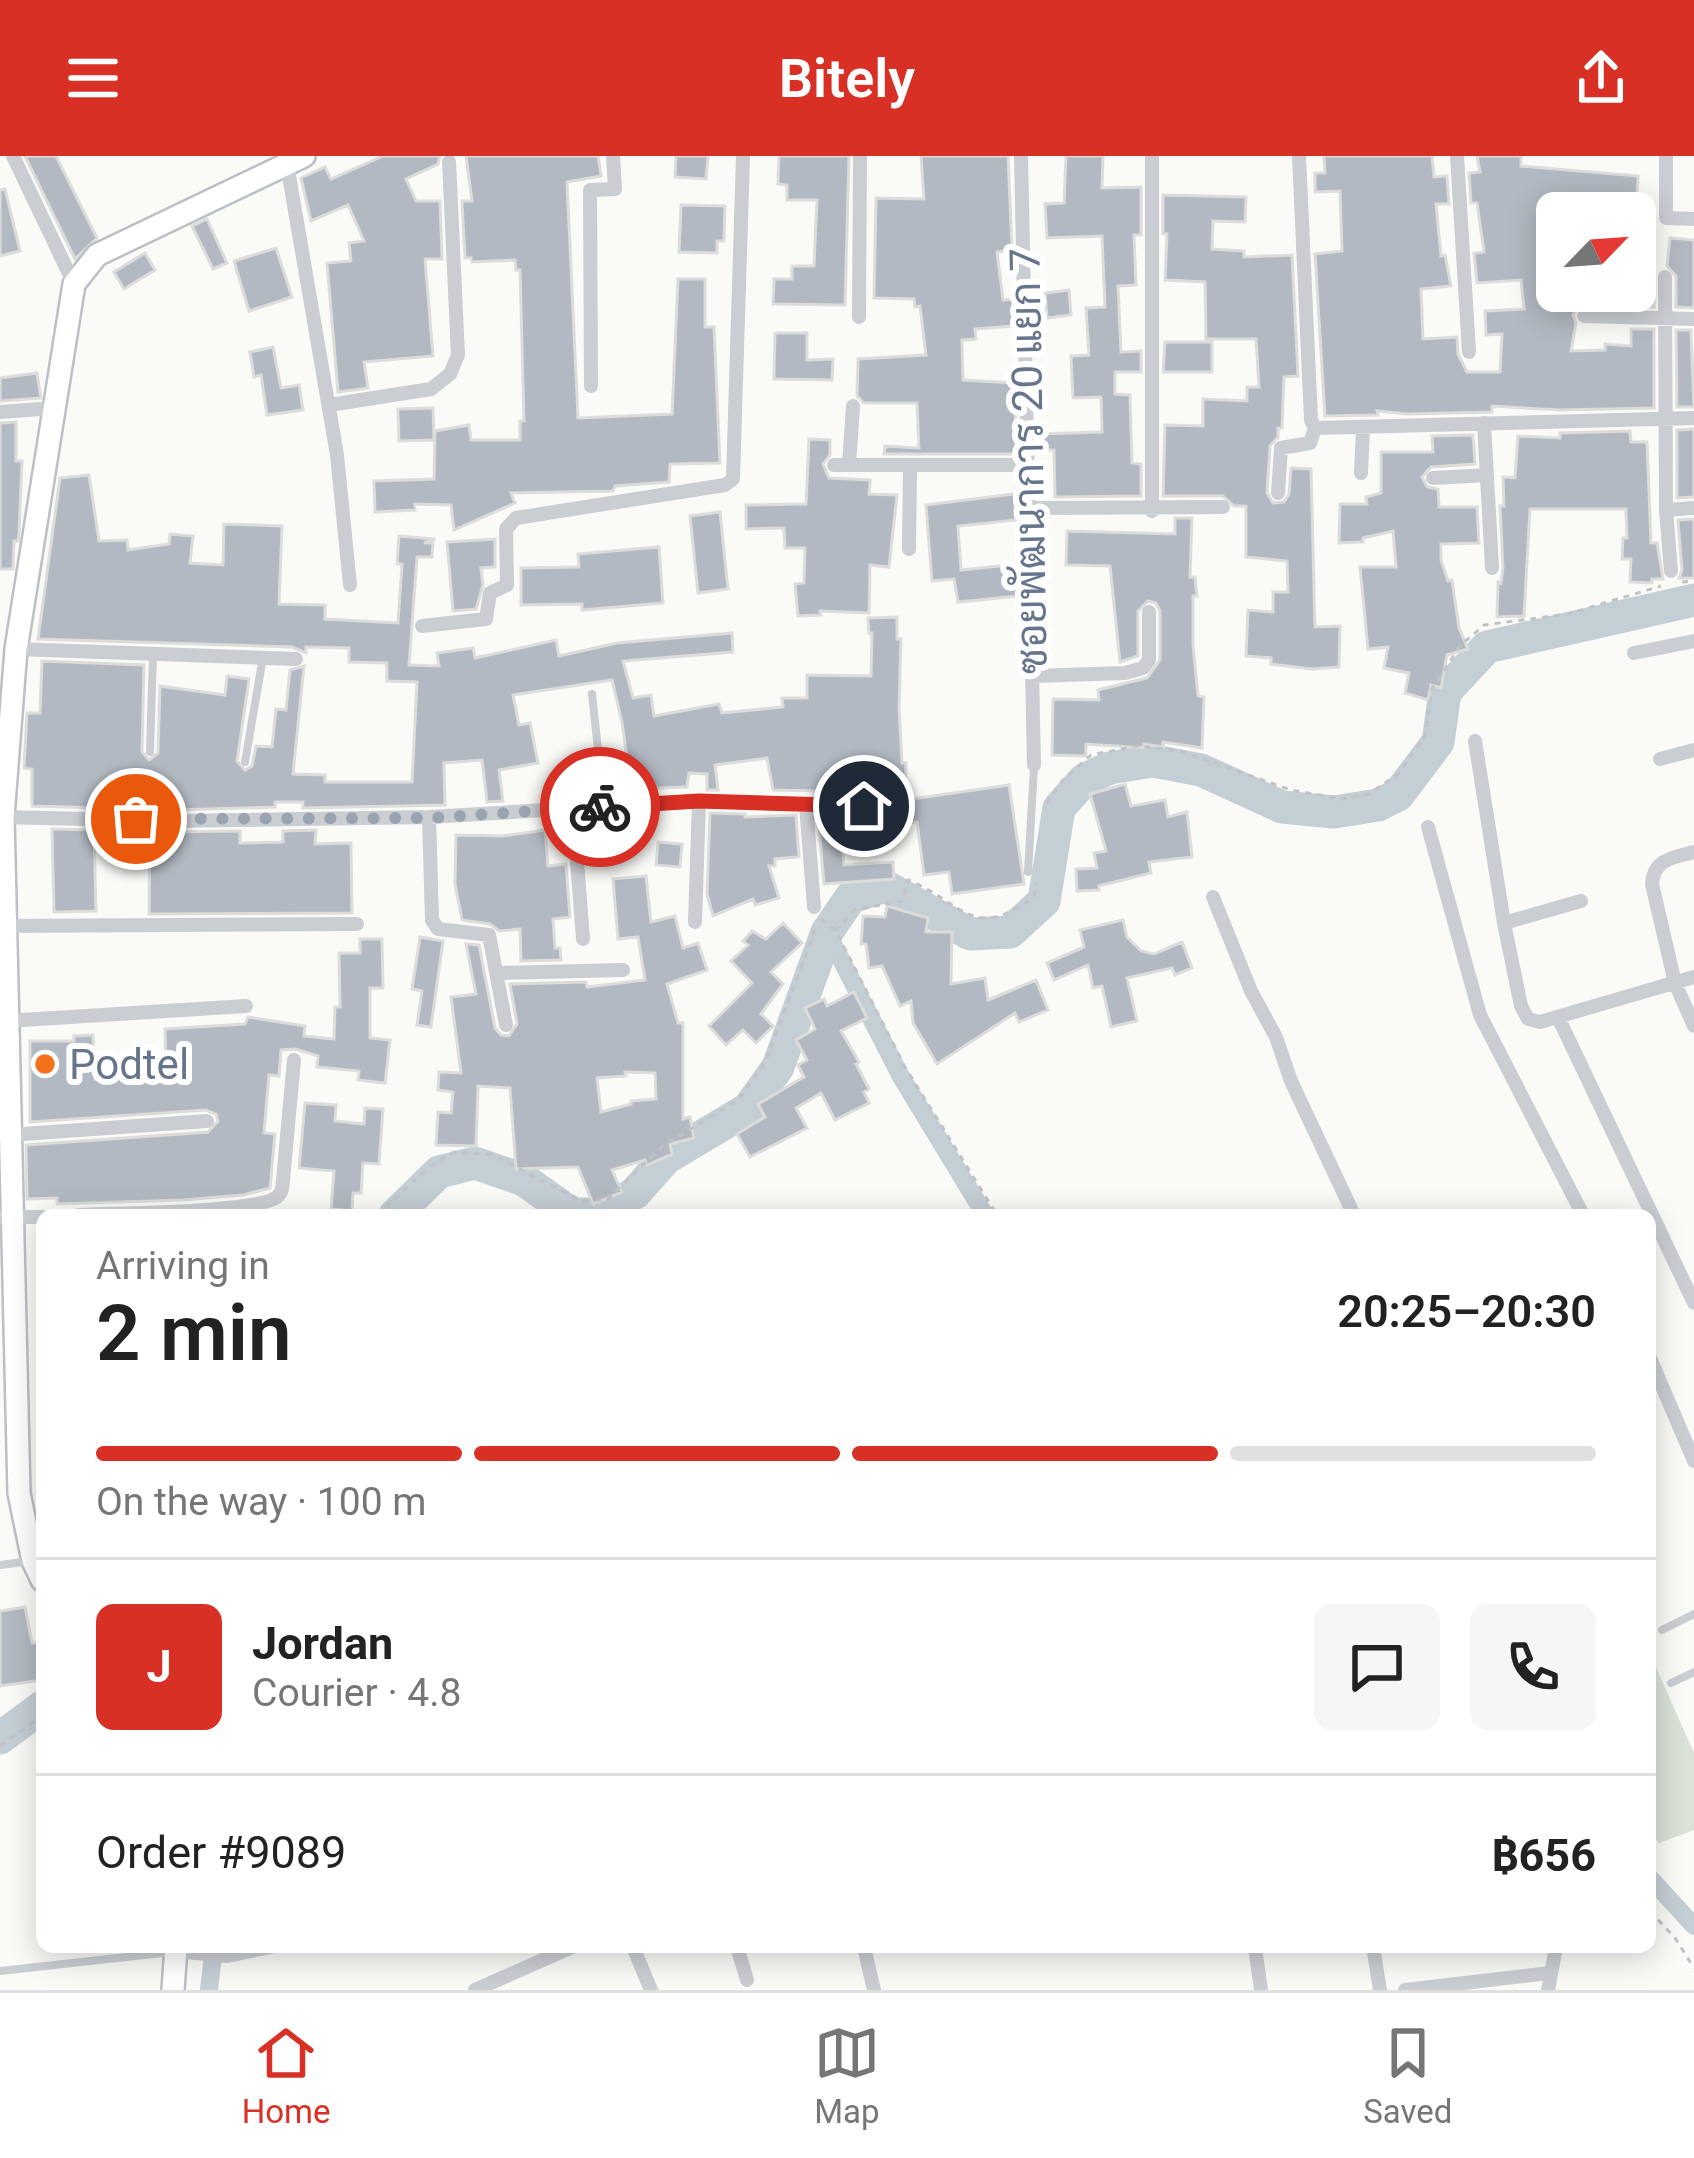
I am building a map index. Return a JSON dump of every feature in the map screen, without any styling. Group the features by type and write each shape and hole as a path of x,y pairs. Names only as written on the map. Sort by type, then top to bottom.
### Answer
{"street":[{"path":"13,156 74,284"},
{"path":"591,386 590,190 615,189 613,156"},
{"path":"422,626 486,619 490,593 507,585 506,529 516,518 725,485 733,479 743,156"},
{"path":"859,317 860,156"},
{"name":"ซอยพัฒนาการ 20 แยก 7","path":"1021,156 1034,765"},
{"path":"1152,156 1152,511"},
{"path":"1278,493 1282,448 1310,443 1315,428 1298,156"},
{"path":"1457,156 1469,352"},
{"path":"1666,156 1666,218 1694,219"},
{"path":"36,1559 19,1493 6,1218 9,1135 2,817 16,649 74,284 97,255 296,160 350,585"},
{"path":"328,405 431,389 450,374 458,356 449,162"},
{"path":"1665,277 1666,510 1671,571"},
{"path":"1584,316 1694,319"},
{"path":"853,406 842,465 1028,465"},
{"path":"0,412 53,408"},
{"path":"1315,428 1694,418"},
{"path":"1484,423 1492,568"},
{"path":"1361,473 1363,428"},
{"path":"909,549 910,465"},
{"path":"1433,478 1487,475"},
{"path":"1029,508 1152,511 1223,507"},
{"path":"1666,510 1694,508"},
{"path":"1032,676 1125,673 1143,668 1149,659 1148,612"},
{"path":"1634,653 1694,641"},
{"path":"16,649 296,659"},
{"path":"1475,741 1523,1013 1533,1022 1558,1017 1694,977"},
{"path":"1660,759 1694,751"},
{"path":"2,817 429,818 699,801 864,806"},
{"path":"695,922 699,801"},
{"path":"806,805 814,907"},
{"path":"573,809 584,939"},
{"path":"429,818 434,926 489,935 506,1025"},
{"path":"1428,826 1480,1015 1580,1209"},
{"path":"1694,852 1660,862 1653,870 1652,884 1676,983 1694,1026"},
{"path":"1213,897 1351,1209"},
{"path":"1504,923 1581,901"},
{"path":"5,926 357,924"},
{"path":"497,973 622,970"},
{"path":"7,1022 246,1006"},
{"path":"1558,1017 1649,1209"},
{"path":"233,1209 274,1199 281,1192 294,1060"},
{"path":"9,1135 207,1121"},
{"path":"6,1218 36,1217"},
{"path":"1656,1223 1694,1303"},
{"path":"1656,1372 1694,1461"},
{"path":"173,1990 176,1953"},
{"path":"193,1953 242,1953"},
{"path":"475,1990 558,1953"},
{"path":"636,1953 651,1990"},
{"path":"739,1953 747,1980"},
{"path":"865,1953 874,1990"},
{"path":"1256,1953 1261,1990"},
{"path":"1374,1953 1380,1990"},
{"path":"1548,1990 1555,1953"},
{"path":"1405,1990 1550,1973"}],"lane":[{"path":"149,752 153,654"},
{"path":"244,762 263,657"},
{"path":"592,694 604,807"},
{"path":"1033,874 1034,765"},
{"path":"0,1565 36,1571"},
{"path":"1662,1630 1694,1614"},
{"path":"1671,1683 1694,1672"},
{"path":"0,1971 144,1953"}],"path":[{"path":"1046,805 1062,781 1091,755 1136,746 1178,750 1291,790 1342,799 1369,794 1398,774 1425,736 1432,689 1460,646 1484,625 1568,614 1671,583 1694,581"},
{"path":"836,931 854,910 903,901 905,883 913,881 950,906 983,920 1010,914 1034,897 1033,874"},
{"path":"383,1209 429,1167 454,1152 493,1155 582,1201 608,1198 663,1146 738,1100 765,1063 820,918 836,931 905,1067 993,1209"},
{"path":"0,1746 36,1720"},
{"path":"1656,1917 1694,1968"}],"shaded area":[{"path":"1656,1668 1694,1753 1694,1830 1659,1843"}],"building":[{"path":"25,156 56,156 97,238 75,259"},
{"path":"383,156 440,156 438,164 406,179 416,201 440,201 442,259 425,259 433,356 364,362 368,388 338,392 327,263 351,261 349,243 364,241 348,205 311,221 301,178 325,167 331,179"},
{"path":"466,156 598,156 601,176 567,182 578,418 672,414 678,279 705,279 705,327 714,327 720,463 670,464 669,482 615,486 613,491 511,493 515,503 454,530 451,505 415,504 415,510 375,512 374,481 434,479 435,431 469,425 471,440 520,440 520,421 524,421 520,270 515,260 472,262 465,258 462,201 472,201"},
{"path":"676,156 708,156 706,179 675,177"},
{"path":"779,156 849,156 845,305 773,304 774,279 792,279 792,266 814,266 817,200 787,200 787,185 778,184"},
{"path":"921,156 1008,156 1012,250 997,252 1003,300 1013,299 1013,326 975,329 976,339 962,340 963,380 1015,383 1016,454 884,454 885,446 919,448 917,403 864,403 857,396 858,359 926,355 920,306 915,307 914,299 874,298 876,198 924,199"},
{"path":"1066,156 1103,156 1102,188 1141,187 1141,235 1134,235 1136,285 1118,286 1121,352 1141,351 1141,372 1115,372 1115,394 1130,395 1132,463 1141,464 1141,496 1055,497 1054,450 1039,450 1038,434 1102,432 1101,397 1073,398 1071,356 1089,355 1086,308 1105,307 1102,236 1047,238 1045,204 1064,203"},
{"path":"1324,156 1432,156 1434,177 1447,176 1449,204 1436,204 1441,256 1445,255 1451,286 1421,289 1423,339 1457,337 1458,354 1467,372 1500,372 1502,334 1486,335 1485,311 1524,309 1521,280 1477,283 1474,253 1484,252 1477,203 1471,203 1469,173 1480,172 1477,156 1521,156 1521,166 1638,176 1637,192 1536,192 1536,312 1575,312 1571,351 1605,350 1605,344 1631,346 1631,329 1654,329 1654,408 1492,406 1492,412 1377,411 1378,415 1325,416 1315,254 1342,251 1340,191 1315,192 1315,173 1325,173"},
{"path":"5,189 20,251 0,256 0,190"},
{"path":"1163,195 1246,197 1245,222 1213,221 1212,249 1244,251 1244,257 1292,255 1298,376 1284,377 1282,428 1270,446 1267,493 1273,503 1284,502 1291,468 1311,469 1315,627 1340,626 1339,667 1312,669 1246,656 1248,610 1273,612 1273,592 1288,592 1287,561 1246,557 1246,506 1234,506 1223,496 1163,496 1165,425 1203,426 1203,399 1247,401 1247,387 1259,387 1256,339 1206,339 1205,282 1165,280"},
{"path":"681,205 725,206 724,241 717,241 717,253 679,252"},
{"path":"207,219 227,263 213,269 192,226"},
{"path":"1670,238 1694,240 1694,308 1676,307 1676,276 1667,266"},
{"path":"276,248 292,297 249,311 234,261"},
{"path":"145,253 155,270 124,289 114,272"},
{"path":"1069,290 1071,315 1047,318 1045,293"},
{"path":"1676,330 1691,330 1694,407 1677,407"},
{"path":"775,333 807,333 807,360 833,359 832,380 774,379"},
{"path":"1165,342 1212,342 1212,372 1163,372"},
{"path":"273,347 281,388 299,385 303,410 267,415 261,375 254,377 250,352"},
{"path":"37,373 41,398 0,401 0,378"},
{"path":"433,408 434,440 399,441 398,409"},
{"path":"16,422 16,461 22,461 19,533 14,541 13,569 0,569 0,423"},
{"path":"1694,429 1694,497 1677,498 1677,430"},
{"path":"1630,431 1631,442 1647,442 1651,543 1657,543 1663,579 1630,582 1631,559 1622,559 1626,509 1530,509 1524,616 1497,617 1503,567 1503,477 1515,478 1518,436 1560,438 1560,433"},
{"path":"1473,435 1475,464 1431,467 1422,477 1427,487 1438,489 1439,507 1477,507 1479,543 1441,544 1441,560 1448,581 1452,580 1459,628 1468,649 1447,655 1441,688 1431,685 1428,700 1405,693 1409,673 1384,668 1388,647 1368,649 1360,567 1396,567 1393,531 1363,538 1363,542 1339,543 1340,504 1367,504 1366,497 1381,493 1381,452 1433,452 1432,436"},
{"path":"809,439 830,440 830,455 823,464 829,478 870,480 869,494 897,495 889,567 870,565 869,613 820,611 821,615 798,616 795,584 804,583 805,548 785,548 784,528 746,529 746,505 806,504"},
{"path":"89,475 99,541 127,540 128,550 169,544 170,534 193,536 190,563 223,565 224,524 282,526 279,604 325,605 325,619 398,623 399,536 435,539 424,543 433,543 432,557 417,557 409,665 439,666 437,653 473,648 475,658 556,640 559,656 617,643 732,633 733,652 623,661 633,698 651,695 654,716 719,704 722,713 783,707 782,698 807,698 807,675 871,676 868,618 897,617 905,800 1009,785 1024,884 952,894 949,872 924,875 917,822 874,825 874,802 862,792 773,790 767,758 715,765 718,790 707,790 707,774 689,773 687,787 631,789 612,680 513,695 519,725 530,723 538,763 499,770 503,801 487,802 482,760 444,763 445,805 303,808 303,802 275,802 275,807 175,810 32,806 32,769 24,768 27,713 40,713 42,661 144,665 142,752 149,760 158,753 160,686 225,695 227,676 249,679 237,761 245,770 252,766 256,746 272,747 276,709 286,710 290,670 304,666 293,774 325,775 325,782 412,782 417,682 387,681 387,663 349,662 349,648 306,647 306,653 292,647 38,639 60,478"},
{"path":"1014,494 1016,520 958,526 961,570 1018,564 1019,596 958,602 954,579 932,581 926,505"},
{"path":"720,512 728,589 698,593 690,516"},
{"path":"1175,518 1192,518 1190,577 1195,577 1197,596 1193,596 1193,645 1198,696 1204,697 1202,748 1163,742 1163,747 1144,744 1144,748 1086,744 1086,756 1052,755 1053,699 1099,700 1098,690 1147,678 1160,660 1160,611 1148,601 1138,611 1138,656 1120,662 1110,566 1066,565 1067,531 1175,534"},
{"path":"1694,519 1694,578 1679,578 1678,520"},
{"path":"495,539 495,567 481,568 483,585 476,609 453,611 447,542"},
{"path":"659,547 663,603 582,610 582,604 521,605 521,568 579,567 578,554"},
{"path":"1125,784 1131,806 1165,800 1168,817 1187,812 1192,857 1149,862 1151,873 1099,886 1099,890 1077,891 1076,869 1097,868 1094,853 1106,851 1090,794"},
{"path":"710,813 796,815 799,857 775,859 775,866 769,866 779,898 755,905 753,899 713,916 707,894"},
{"path":"818,816 839,817 844,865 893,862 894,879 824,884"},
{"path":"637,821 640,847 620,849 616,824"},
{"path":"52,829 94,830 96,911 54,912"},
{"path":"316,830 315,844 351,843 352,913 149,914 150,832 240,831 240,843 283,842 283,831"},
{"path":"545,830 548,866 566,864 570,917 553,919 561,960 521,961 520,929 499,931 490,924 462,920 455,884 456,835"},
{"path":"658,842 682,844 680,867 656,865"},
{"path":"646,876 651,922 675,916 683,948 698,943 707,970 667,984 678,1023 683,1023 683,1119 690,1117 694,1138 670,1144 672,1154 647,1165 645,1160 612,1170 622,1192 593,1204 578,1167 516,1169 510,1088 478,1086 476,1146 436,1145 438,1112 451,1113 453,1092 438,1090 439,1072 461,1073 451,997 476,994 466,944 479,945 495,1028 501,1035 509,1036 517,1024 510,984 586,982 587,987 645,980 638,937 618,939 613,879","holes":["655,1073 656,1099 631,1101 601,1112 597,1078"]},
{"path":"887,906 928,918 926,932 952,932 951,984 985,978 988,1000 1036,980 1048,1010 1019,1022 1015,1013 937,1064 913,1023 911,1001 900,1006 882,966 869,968 866,944 861,944 863,916 885,917"},
{"path":"1123,920 1127,937 1141,951 1154,954 1182,942 1192,968 1175,975 1172,968 1127,978 1137,1021 1111,1027 1102,986 1093,988 1088,965 1054,980 1047,963 1084,947 1080,930"},
{"path":"783,923 802,943 771,972 783,984 761,1014 773,1026 756,1043 743,1030 726,1045 709,1026 752,983 731,961 748,945 743,941 752,931 766,939"},
{"path":"420,937 443,941 431,1027 417,1025 422,991 412,989"},
{"path":"360,939 382,939 383,988 370,988 370,1038 390,1040 385,1083 358,1080 359,1071 317,1067 318,1056 296,1049 281,1050 279,1076 269,1075 264,1133 275,1134 270,1188 183,1200 57,1204 57,1198 27,1199 26,1145 208,1132 218,1121 216,1114 206,1110 30,1122 30,1041 74,1041 74,1036 93,1035 95,1079 166,1074 165,1029 245,1024 248,1017 305,1026 304,1036 334,1039 335,1007 340,1007 339,953 360,953"},
{"path":"854,992 867,1018 841,1031 859,1062 869,1103 835,1120 821,1093 796,1108 807,1128 750,1157 737,1134 765,1117 758,1104 804,1077 798,1065 807,1060 796,1040 815,1029 805,1008 824,999 827,1006"},
{"path":"305,1103 336,1105 335,1121 364,1124 365,1108 383,1109 379,1164 363,1163 361,1193 353,1193 352,1209 331,1209 334,1171 299,1168"},
{"path":"25,1607 32,1643 36,1643 36,1681 0,1686 0,1611"}],"waterway":[{"path":"609,1209 635,1193 666,1158 748,1109 778,1067 827,932 851,897 885,886 970,934 1010,932 1044,901 1059,808 1084,780 1109,768 1153,761 1201,770 1282,807 1334,812 1378,805 1398,795 1438,742 1445,692 1487,647 1694,600"},
{"path":"827,932 900,1075 981,1209"},
{"path":"401,1209 439,1172 475,1163 524,1180 565,1209"},
{"path":"0,1738 36,1711"},
{"path":"1656,1885 1694,1926"},
{"path":"209,1990 213,1953"}],"way so far":[{"path":"136,819 429,818 600,807"}],"place":[{"name":"Podtel","path":"45,1064"}],"route":[{"path":"600,807 699,801 864,806"}]}
